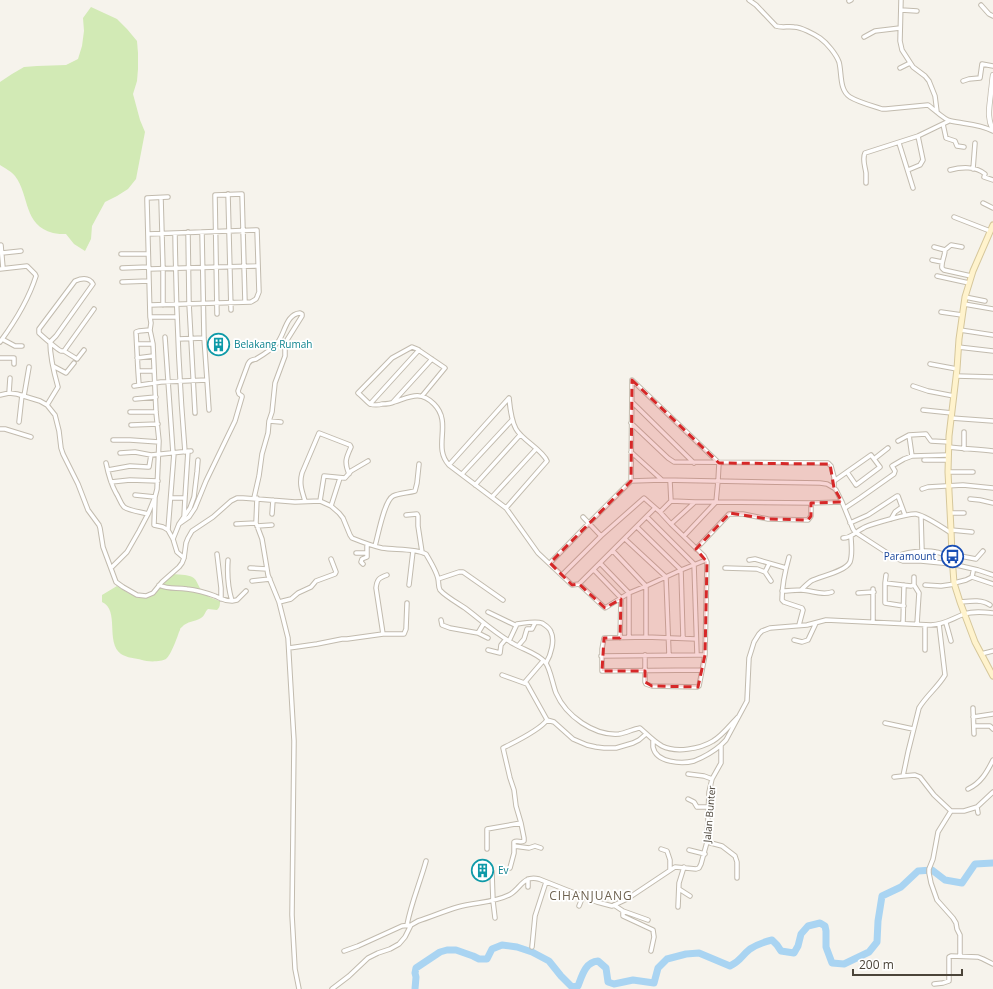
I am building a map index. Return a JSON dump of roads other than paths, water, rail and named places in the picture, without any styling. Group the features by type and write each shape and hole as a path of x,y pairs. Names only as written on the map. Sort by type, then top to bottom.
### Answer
{"main road":[{"path":"993,225 971,276 965,297 958,347 948,457 952,564 955,583 960,602 981,654 993,676"}],"street":[{"path":"749,0 762,10 776,26 800,28 820,38 837,58 844,90 849,96 882,109 929,105 949,121 993,130 989,106 993,75"},
{"path":"901,0 900,43 902,50 912,67 925,76 929,82 935,96 937,112"},
{"path":"981,5 989,14 993,16"},
{"path":"901,10 917,11"},
{"path":"864,37 875,31 900,28"},
{"path":"900,68 910,64"},
{"path":"963,81 980,78 982,64 993,66"},
{"path":"866,183 864,155 867,152 918,136 949,121"},
{"path":"943,124 946,138 954,141 957,146 964,147"},
{"path":"908,170 920,165 923,160 918,136"},
{"path":"899,142 912,188"},
{"path":"973,169 975,143"},
{"path":"950,170 959,168 978,169 985,174 984,177 993,180"},
{"path":"228,194 231,310"},
{"path":"217,314 215,195 242,194 245,302"},
{"path":"168,198 147,198 150,330 153,344 159,442 158,481 155,497 154,525 168,530 173,539 177,552 184,558"},
{"path":"161,198 163,304"},
{"path":"984,203 993,208"},
{"path":"954,217 990,231"},
{"path":"148,234 257,230 259,292 256,299 251,302 150,304"},
{"path":"188,232 189,303 195,413"},
{"path":"202,232 204,338 209,410"},
{"path":"175,233 176,304 180,380 188,451 184,517"},
{"path":"1,245 1,269 27,266 36,276 21,310 1,340 14,346 22,346"},
{"path":"962,247 951,245 945,250 942,268 944,270 971,276"},
{"path":"934,247 945,250"},
{"path":"2,253 21,251"},
{"path":"121,254 148,254"},
{"path":"932,260 942,262"},
{"path":"122,268 163,269 258,266"},
{"path":"937,276 969,283"},
{"path":"48,405 58,388 50,342 56,336 93,284 89,279 84,278 75,281 41,325 39,331 50,342 61,351 77,359 84,350"},
{"path":"122,282 149,281"},
{"path":"965,297 985,301"},
{"path":"964,304 993,309"},
{"path":"64,352 94,309"},
{"path":"941,312 962,315"},
{"path":"179,524 192,514 235,421 242,397 238,391 248,364 250,361 256,359 278,342 286,325 293,315 296,313 302,314 287,340 285,346 285,356 275,383 272,412 262,454 255,498 257,524 262,539 267,569 279,602 289,648 294,741 292,915 295,969 299,989"},
{"path":"150,317 177,317"},
{"path":"139,385 137,332 150,330"},
{"path":"960,330 993,335"},
{"path":"165,337 173,453 168,530"},
{"path":"178,339 204,338"},
{"path":"137,344 153,344"},
{"path":"422,396 445,368 419,350 412,347 392,358 358,393 370,404 393,403 409,397 422,396 435,404 443,421 441,443 443,456 449,465 506,508 538,553 572,585 579,584 655,508"},
{"path":"958,347 993,351"},
{"path":"370,404 419,350"},
{"path":"137,358 153,356"},
{"path":"0,358 14,358 14,364"},
{"path":"393,403 432,359"},
{"path":"53,366 66,373 74,363"},
{"path":"930,364 957,369"},
{"path":"19,422 29,367"},
{"path":"138,371 154,371"},
{"path":"956,376 993,377"},
{"path":"9,393 10,378"},
{"path":"134,386 167,381 207,380"},
{"path":"550,563 630,481 632,380 719,463 716,502 684,536"},
{"path":"913,386 928,391 954,396"},
{"path":"0,394 9,393 23,395 40,401 48,405 55,415 64,454 88,510 99,525 102,547 116,582 137,595 143,596 153,593 159,585 182,563 186,543 192,531 233,500 237,498 255,498 295,502 320,501 332,506 339,513 343,518 352,538 386,549 413,551 423,553 428,556 438,579 441,591 507,640 537,655 545,662 557,695 565,706 577,720 595,730 611,734 623,734 640,728 653,741 662,746 675,750 697,747 714,740 738,717"},
{"path":"136,399 156,397"},
{"path":"377,397 384,404"},
{"path":"449,465 509,398 512,420 516,429 520,435 547,461 506,508"},
{"path":"631,402 694,463"},
{"path":"923,410 993,421"},
{"path":"130,412 156,412"},
{"path":"462,474 512,420"},
{"path":"269,421 281,422"},
{"path":"631,423 672,461 694,463 828,464 831,466 834,488 845,508 850,524 856,532 895,558 903,561 952,564 978,570 993,576"},
{"path":"131,426 158,424"},
{"path":"0,429 5,429 31,437"},
{"path":"964,432 964,449"},
{"path":"305,501 300,480 320,433 350,445 351,447 346,460 346,467 349,474"},
{"path":"898,441 909,435 926,434 931,441 964,449 993,451"},
{"path":"475,485 520,435"},
{"path":"909,435 912,456"},
{"path":"113,440 159,442"},
{"path":"874,459 888,448"},
{"path":"492,497 536,449"},
{"path":"120,453 135,452 158,454 188,451"},
{"path":"631,452 662,480"},
{"path":"108,470 130,466 149,467 151,454"},
{"path":"834,481 871,455 880,467 856,485 847,472"},
{"path":"845,508 894,474 895,471 892,466 904,459 912,456 948,457"},
{"path":"924,460 948,457"},
{"path":"173,539 179,524 190,508 194,497 198,460"},
{"path":"320,501 324,476 345,478 368,461"},
{"path":"106,463 114,490 124,507 148,514"},
{"path":"375,546 383,512 390,499 394,496 415,491 419,464"},
{"path":"948,472 973,472"},
{"path":"332,506 340,478"},
{"path":"111,482 130,480 158,481"},
{"path":"630,481 662,480 820,483 827,484 834,488"},
{"path":"670,481 671,501"},
{"path":"922,489 928,487 963,485 993,488"},
{"path":"135,495 155,497"},
{"path":"850,524 875,511 896,496 898,496 905,515"},
{"path":"111,568 127,552 148,514 155,497"},
{"path":"170,498 185,498"},
{"path":"562,575 601,536 644,498 660,512 704,556 707,562 705,655 699,686 649,686 645,682 645,655"},
{"path":"970,499 993,503"},
{"path":"272,514 273,500"},
{"path":"660,512 671,501 842,502"},
{"path":"671,524 695,502"},
{"path":"696,549 729,514 744,514 768,519 808,520 811,516 811,503"},
{"path":"891,519 895,512 902,507"},
{"path":"950,513 964,513"},
{"path":"406,515 417,514 418,516 418,526 423,553"},
{"path":"844,538 851,536 868,526 905,515 915,514 951,532 972,532"},
{"path":"921,516 922,551"},
{"path":"583,517 601,536"},
{"path":"646,518 694,564 697,655"},
{"path":"236,524 272,526"},
{"path":"637,527 681,570 682,638"},
{"path":"801,590 813,580 839,570 849,563 851,558 851,536"},
{"path":"625,538 666,577 669,655"},
{"path":"363,564 361,562 362,559 367,556 368,544"},
{"path":"423,553 428,550"},
{"path":"408,585 413,551"},
{"path":"613,551 646,586 646,637"},
{"path":"895,558 901,554 922,551 976,559 983,551"},
{"path":"356,553 367,553"},
{"path":"217,554 221,599"},
{"path":"789,557 782,591 782,600 803,609 799,625"},
{"path":"279,602 291,599 298,593 311,587 316,581 335,574 336,572 331,559"},
{"path":"749,560 755,559 786,568"},
{"path":"228,560 228,582 232,601"},
{"path":"579,584 605,608 629,592 706,560"},
{"path":"600,563 629,592 629,637"},
{"path":"765,572 769,564"},
{"path":"250,568 267,569"},
{"path":"725,568 757,569 765,572 771,581"},
{"path":"594,570 621,598 620,638"},
{"path":"438,579 462,572 502,600"},
{"path":"972,577 973,572"},
{"path":"383,634 376,582 380,578 387,575"},
{"path":"886,575 885,603 904,606"},
{"path":"914,576 914,585 919,595 917,624"},
{"path":"925,585 942,586 972,577"},
{"path":"972,577 983,582 993,584"},
{"path":"252,581 270,579"},
{"path":"885,583 914,585"},
{"path":"159,585 168,589 188,589 214,596 224,601 237,600 246,591"},
{"path":"903,623 904,585"},
{"path":"782,591 801,590 827,594 832,592"},
{"path":"858,593 869,593 873,591 873,622"},
{"path":"960,602 979,601 990,605"},
{"path":"289,648 383,634 405,634 406,603"},
{"path":"488,612 515,625 519,623 541,623 551,630 552,642 550,654 545,662 525,682"},
{"path":"653,741 653,747 656,754 662,758 673,762 685,762 693,761 709,754 726,740 747,701 750,658 754,642 759,634 764,630 770,628 807,625 826,620 939,624 946,623 971,612 993,612"},
{"path":"440,620 442,625 478,633 488,638"},
{"path":"478,633 484,623"},
{"path":"518,646 524,639 527,629 532,629 534,623"},
{"path":"794,640 802,642 808,640 816,623"},
{"path":"946,623 951,641"},
{"path":"925,624 925,650"},
{"path":"903,776 917,715 922,703 945,675 939,624"},
{"path":"488,650 500,653 501,645 507,640 515,625"},
{"path":"696,639 646,637 604,638 601,656 602,671 702,670"},
{"path":"981,654 993,651"},
{"path":"601,656 705,655"},
{"path":"502,675 525,682 547,720 554,722 573,739 587,745 599,748 616,748 629,745 639,740 646,734"},
{"path":"973,708 974,734"},
{"path":"973,717 993,714"},
{"path":"510,868 515,842 522,842 524,841 524,838 503,748 531,733 547,720"},
{"path":"885,723 913,729"},
{"path":"974,726 990,726 993,729"},
{"name":"Jalan Bunter","path":"614,905 627,899 675,867 699,868 707,842 709,792 712,780 721,763 721,745"},
{"path":"968,789 983,778 993,760"},
{"path":"688,774 704,776 712,780"},
{"path":"894,777 912,775 920,777 934,796 951,811 977,807 993,792"},
{"path":"688,799 694,802 697,806 708,807"},
{"path":"977,807 978,813"},
{"path":"951,811 938,832 933,861 929,871 937,900 953,918 960,935 960,956"},
{"path":"487,849 487,829 521,823"},
{"path":"707,842 722,846 735,856 737,862 737,878"},
{"path":"514,846 529,848 534,846 541,848"},
{"path":"661,849 667,852 670,860 670,870"},
{"path":"689,850 704,854"},
{"path":"332,989 349,976 368,958 399,944 405,937 409,925 409,912 426,861"},
{"path":"678,906 679,883 684,867"},
{"path":"492,872 495,918"},
{"path":"344,951 402,926 418,922 458,907 493,901 509,895 528,879 535,878 602,903 611,906 614,905 623,912 648,920"},
{"path":"528,879 528,887"},
{"path":"532,947 535,916 546,882"},
{"path":"679,889 690,896"},
{"path":"579,906 583,896"},
{"path":"623,912 623,916 653,930 654,937 651,952"},
{"path":"934,984 949,981 949,957 951,956 978,957 993,964"}],"waterway":[{"path":"415,989 416,968 440,952 447,950 456,950 479,959 487,959 492,949 502,945 517,947 532,952 549,961 572,987 578,986 587,967 598,961 606,968 608,982 614,984 633,980 654,983 658,968 667,959 686,954 699,953 730,966 752,948 772,940 781,951 794,953 798,946 801,934 808,926 820,923 825,926 826,947 832,963 844,964 869,952 877,942 878,921 882,896 901,887 918,871 932,870 945,880 962,883 975,864 993,863"}],"place":[{"name":"Belakang Rumah","path":"218,344"},
{"name":"Paramount","path":"952,556"},
{"name":"Ev","path":"482,870"}],"district":[{"name":"CIHANJUANG","path":"591,896"}]}
